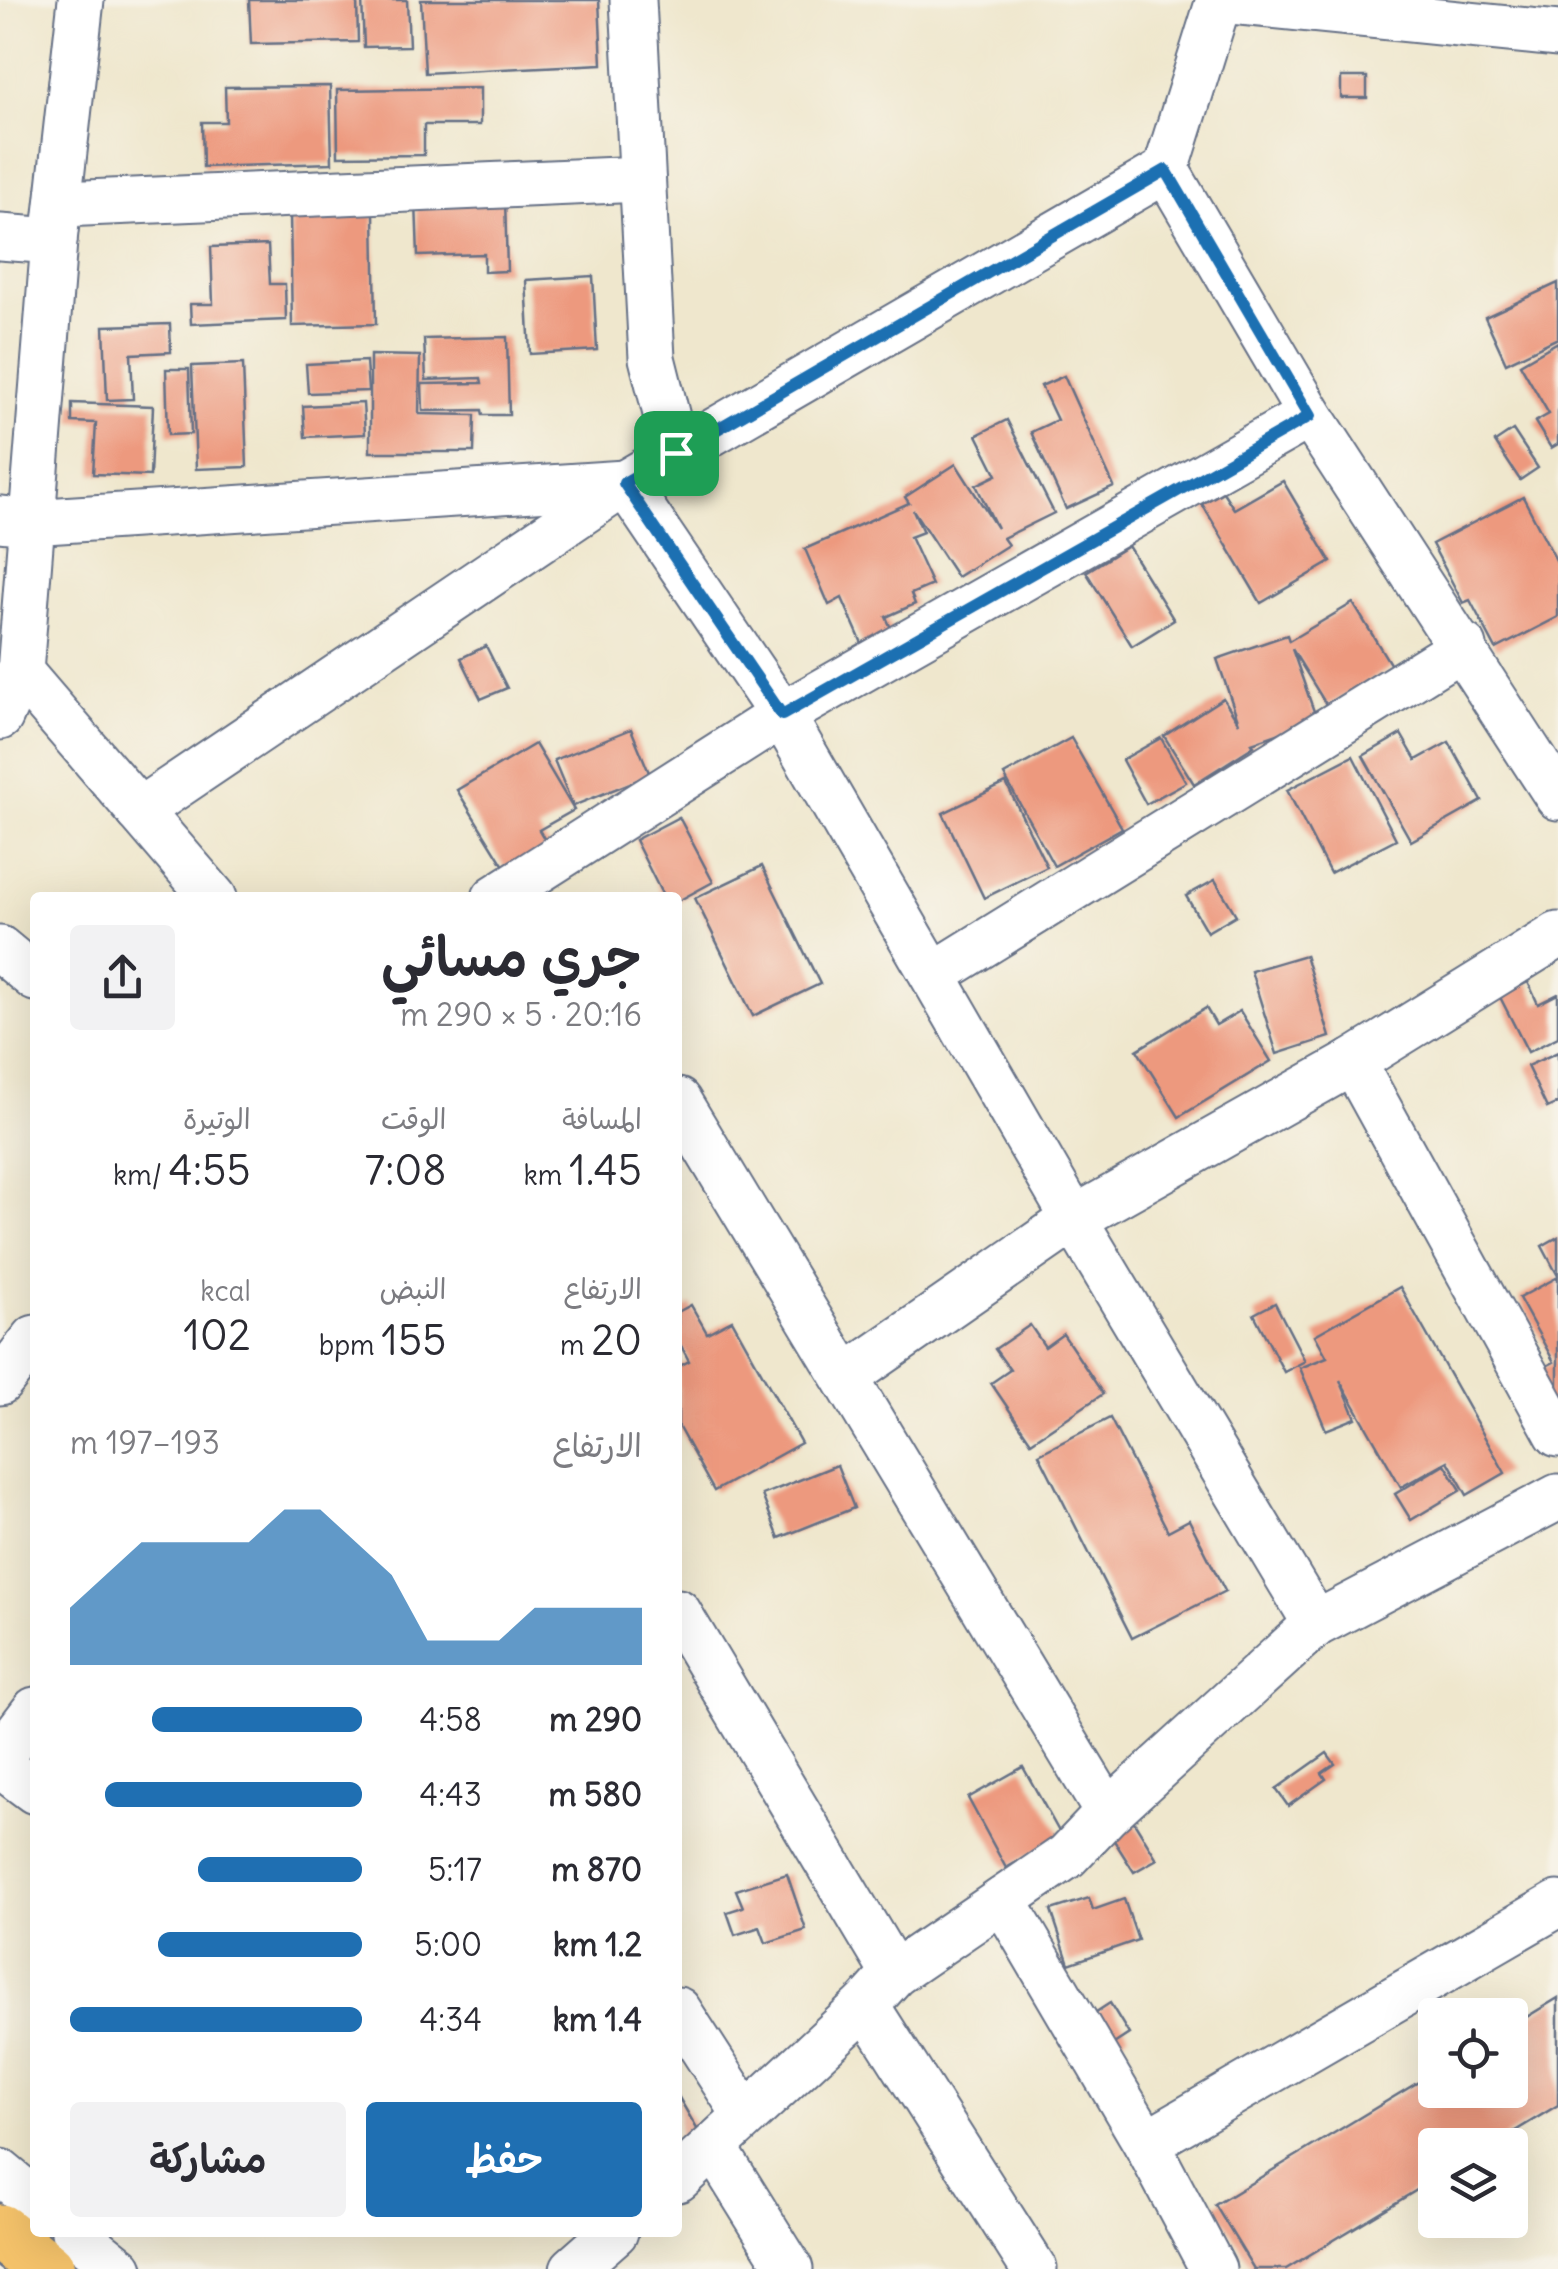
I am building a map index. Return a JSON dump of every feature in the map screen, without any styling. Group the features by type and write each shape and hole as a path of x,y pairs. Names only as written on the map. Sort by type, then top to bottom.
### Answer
{"main road":[{"path":"0,2232 47,2269"}],"street":[{"path":"0,717 20,672 15,521 58,222 80,0"},
{"path":"633,0 652,358 676,453"},
{"path":"139,811 624,483 1166,170 1220,0 1558,34"},
{"path":"1166,170 1310,416 1464,646 1558,797"},
{"path":"0,237 58,222 642,179"},
{"path":"517,892 546,884 782,715 1310,416"},
{"path":"15,521 624,483"},
{"path":"624,483 782,715 936,974 1074,1219 1316,1624"},
{"path":"936,974 1464,646"},
{"path":"20,672 209,892"},
{"path":"846,1377 1074,1219 1353,1062 1558,934"},
{"path":"0,949 30,974"},
{"path":"1353,1062 1558,1434"},
{"path":"682,1108 1108,1813"},
{"path":"682,2175 880,1990 1068,1856 1108,1813 1316,1624 1558,1497"},
{"path":"682,1619 1034,2269"},
{"path":"0,1756 30,1718"},
{"path":"0,1765 30,1787"},
{"path":"1002,1900 1146,2142 1213,2269"},
{"path":"1146,2142 1558,1904"},
{"path":"682,2016 745,2114"},
{"path":"714,2147 790,2269"},
{"path":"0,2172 30,2197"},
{"path":"80,2237 120,2269"}],"building":[{"path":"249,0 357,0 358,42 251,44"},
{"path":"362,0 407,0 409,46 364,47"},
{"path":"421,0 599,0 602,64 425,73"},
{"path":"1341,77 1367,77 1367,98 1341,98"},
{"path":"330,86 332,163 203,167 202,122 226,122 225,87"},
{"path":"480,88 480,125 424,125 424,155 338,156 337,90"},
{"path":"505,199 507,271 484,272 484,254 418,256 416,202"},
{"path":"374,213 376,324 292,326 290,215"},
{"path":"268,245 270,284 285,284 286,320 191,324 190,304 213,304 211,247"},
{"path":"593,276 597,350 530,354 526,280"},
{"path":"1558,283 1558,338 1506,363 1485,317"},
{"path":"170,324 171,352 131,354 133,399 107,400 104,326"},
{"path":"507,337 509,415 483,415 482,410 423,411 422,384 482,383 481,378 426,380 424,339"},
{"path":"1558,342 1558,444 1551,448 1535,422 1549,414 1520,364"},
{"path":"370,355 420,356 419,414 475,415 474,452 370,452"},
{"path":"366,361 368,391 308,393 306,364"},
{"path":"243,364 247,467 196,469 192,366"},
{"path":"166,369 189,369 191,434 168,435"},
{"path":"1064,376 1114,487 1066,509 1031,432 1057,420 1041,386"},
{"path":"72,403 153,406 150,476 93,474 96,423 72,422"},
{"path":"363,403 365,434 305,437 303,406"},
{"path":"1007,420 1054,513 1003,538 1008,545 957,577 913,510 923,532 910,537 932,585 911,594 915,604 886,617 895,637 865,650 842,598 829,605 805,549 909,503 905,497 956,464 997,528 976,485 997,475 977,435"},
{"path":"1513,430 1538,468 1520,480 1495,442"},
{"path":"1283,481 1331,562 1261,603 1202,504 1223,492 1234,509"},
{"path":"1523,497 1558,564 1558,617 1496,649 1470,600 1463,603 1432,544"},
{"path":"1128,546 1174,620 1132,646 1086,572"},
{"path":"1353,603 1392,667 1327,706 1292,649 1317,720 1252,743 1254,746 1194,784 1164,736 1223,698 1239,723 1217,659 1287,635 1289,641"},
{"path":"486,646 507,688 481,699 461,658"},
{"path":"631,729 650,775 573,806 554,760"},
{"path":"1401,734 1416,760 1449,742 1482,801 1411,841 1363,756"},
{"path":"1071,738 1122,828 1054,866 1004,775"},
{"path":"1161,738 1186,782 1146,804 1122,760"},
{"path":"535,744 574,810 539,830 549,847 507,871 457,790"},
{"path":"1353,756 1396,839 1330,873 1287,790"},
{"path":"1006,783 1047,867 984,898 943,813"},
{"path":"679,817 713,882 682,899 682,892 661,892 635,840"},
{"path":"762,866 820,984 753,1016 695,898"},
{"path":"1215,880 1236,915 1207,932 1186,896"},
{"path":"1305,955 1330,1037 1277,1054 1251,971"},
{"path":"1528,982 1538,1004 1558,994 1558,1037 1528,1052 1500,997"},
{"path":"1206,1008 1216,1025 1240,1011 1271,1061 1179,1117 1137,1050"},
{"path":"1558,1052 1558,1103 1547,1108 1527,1066"},
{"path":"1558,1237 1558,1276 1542,1246"},
{"path":"1558,1277 1558,1434 1520,1380 1554,1362 1519,1298"},
{"path":"1400,1287 1505,1473 1467,1495 1448,1461 1401,1487 1340,1380 1356,1418 1326,1430 1300,1368 1327,1357 1315,1335"},
{"path":"1275,1303 1305,1361 1284,1372 1254,1314"},
{"path":"691,1305 707,1333 732,1320 801,1443 714,1491 682,1433 682,1365 689,1361 682,1348 682,1310"},
{"path":"1030,1325 1045,1347 1063,1334 1103,1394 1031,1442 991,1383 1010,1370 995,1349"},
{"path":"1110,1418 1168,1531 1189,1520 1225,1591 1132,1638 1039,1454"},
{"path":"1445,1464 1461,1490 1411,1520 1395,1494"},
{"path":"837,1465 854,1508 779,1538 762,1495"},
{"path":"1327,1753 1335,1764 1322,1773 1326,1779 1288,1806 1276,1789"},
{"path":"1023,1767 1062,1837 1006,1868 968,1798"},
{"path":"1131,1817 1157,1859 1134,1872 1108,1831"},
{"path":"787,1874 806,1930 766,1943 760,1927 735,1935 727,1912 743,1907 736,1890"},
{"path":"1089,1898 1093,1910 1124,1899 1138,1940 1069,1964 1051,1910"},
{"path":"1558,1998 1558,2105 1520,2128 1418,2128 1418,2189 1286,2269 1254,2269 1215,2205 1418,2082 1418,2108 1528,2108 1528,2016"},
{"path":"1110,2003 1129,2034 1100,2053 1081,2022"},
{"path":"682,2103 700,2134 682,2144"}],"route":[{"path":"1166,170 1310,416 782,715 624,483 676,453 1166,170"}]}
